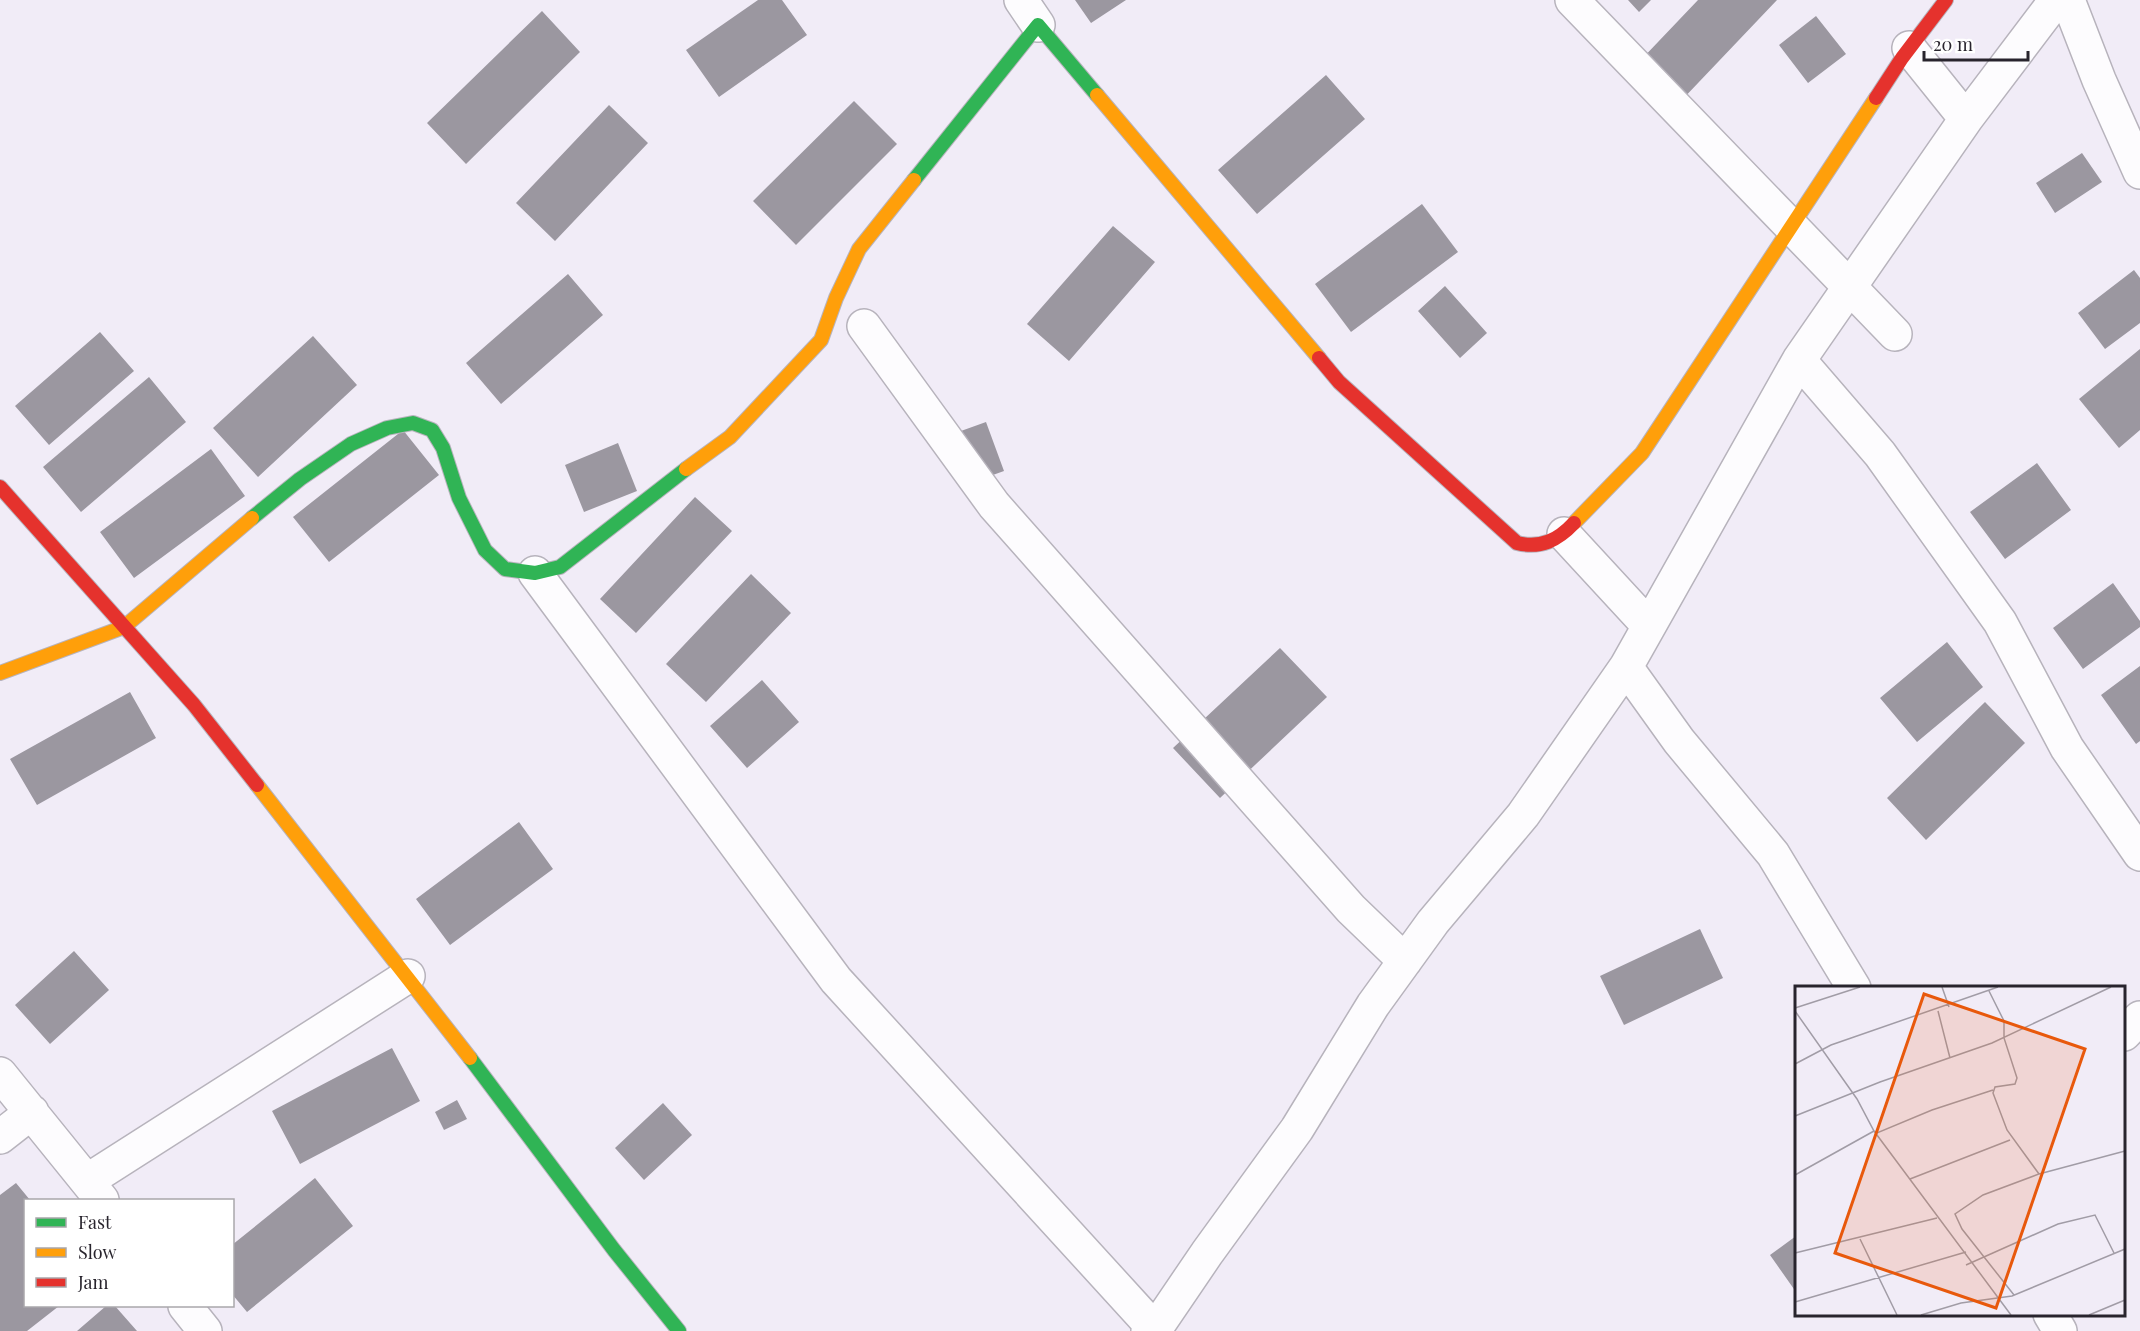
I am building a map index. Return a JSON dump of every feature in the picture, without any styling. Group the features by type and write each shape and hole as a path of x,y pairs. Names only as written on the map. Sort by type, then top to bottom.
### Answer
{"street":[{"path":"1572,0 1895,334"},
{"path":"1593,0 1895,334"},
{"path":"0,673 124,627 196,564 300,479 351,444 387,428 413,423 432,430 444,448 459,498 485,550 505,569 535,573 560,567 653,493 730,437 821,340 836,298 859,249 1030,13 1339,382 1517,543 1529,546 1546,543 1564,534 1641,453 1909,48 1946,0"},
{"path":"1154,1331 1207,1253 1297,1129 1373,1005 1433,922 1522,815 1626,667 1799,360 1966,119 2056,0"},
{"path":"2068,0 2099,80 2140,172"},
{"path":"1909,48 1966,119"},
{"path":"1792,227 1895,334"},
{"path":"1792,227 1853,282"},
{"path":"864,326 994,505 1351,909 1405,961"},
{"path":"1799,360 1880,454 2000,622 2067,748 2140,854"},
{"path":"0,487 194,705 408,976 614,1250 679,1331"},
{"path":"1564,534 1648,625"},
{"path":"535,573 836,980 1150,1324 1148,1331"},
{"path":"1626,667 1679,741 1773,854 1853,986"},
{"path":"0,1074 95,1191 408,976"},
{"path":"2125,1033 2140,1018"},
{"path":"0,1137 32,1112"},
{"path":"187,1307 205,1331"},
{"path":"2051,1316 2060,1331"}],"building":[{"path":"758,0 782,0 807,35 719,97 686,50"},
{"path":"1075,0 1126,0 1091,23"},
{"path":"1628,0 1651,0 1639,12"},
{"path":"1698,0 1777,0 1679,103 1638,63"},
{"path":"542,11 580,52 466,164 427,123"},
{"path":"1816,16 1846,54 1808,83 1779,45"},
{"path":"1326,75 1365,119 1257,214 1218,170"},
{"path":"854,101 897,144 796,245 753,201"},
{"path":"609,105 648,143 555,241 516,203"},
{"path":"2082,153 2102,182 2055,213 2036,183"},
{"path":"1422,204 1458,252 1351,332 1315,284"},
{"path":"1113,226 1155,262 1069,361 1027,324"},
{"path":"2134,270 2140,278 2140,323 2105,349 2078,313"},
{"path":"568,274 603,315 501,404 466,363"},
{"path":"1445,286 1487,333 1460,358 1418,311"},
{"path":"100,332 134,371 49,445 15,406"},
{"path":"313,336 357,385 258,477 213,428"},
{"path":"2140,349 2140,430 2119,448 2079,399"},
{"path":"149,377 186,422 81,512 43,467"},
{"path":"986,422 1004,471 965,485 947,436"},
{"path":"403,430 439,475 329,562 293,517"},
{"path":"618,443 637,491 584,512 565,465"},
{"path":"211,449 245,496 134,578 100,532"},
{"path":"2037,463 2071,510 2005,559 1970,512"},
{"path":"695,497 732,531 636,633 600,599"},
{"path":"751,574 791,613 706,702 666,664"},
{"path":"2113,583 2140,621 2140,627 2083,669 2053,628"},
{"path":"1947,642 1983,687 1917,742 1880,698"},
{"path":"1280,648 1327,697 1220,798 1173,748"},
{"path":"2140,666 2140,741 2136,744 2101,695"},
{"path":"762,680 799,722 747,768 710,726"},
{"path":"130,692 156,738 37,805 10,759"},
{"path":"1985,702 2025,743 1926,840 1887,798"},
{"path":"519,822 553,869 450,945 416,899"},
{"path":"1700,929 1723,978 1624,1025 1600,976"},
{"path":"74,951 109,990 50,1044 15,1005"},
{"path":"392,1048 420,1101 300,1164 272,1111"},
{"path":"457,1100 467,1119 444,1130 435,1112"},
{"path":"663,1103 692,1135 644,1180 615,1148"},
{"path":"315,1178 353,1226 247,1312 234,1296 234,1243"},
{"path":"16,1183 29,1199 24,1199 24,1307 58,1307 27,1331 0,1331 0,1195"},
{"path":"1795,1237 1795,1291 1770,1255"},
{"path":"105,1307 116,1307 137,1331 77,1331"}],"traffic: fast":[{"path":"914,180 1038,25 1097,95"},
{"path":"252,518 300,479 351,444 387,428 413,423 432,430 443,448 459,498 485,550 505,569 535,573 560,567 686,469"},
{"path":"470,1058 614,1250 679,1331"}],"traffic: slow":[{"path":"1097,95 1319,358"},
{"path":"1574,523 1642,453 1876,98"},
{"path":"686,469 730,437 821,340 836,298 859,249 914,180"},
{"path":"0,673 124,627 252,518"},
{"path":"257,785 470,1058"}],"traffic: jam":[{"path":"1876,98 1902,58 1946,0"},
{"path":"1319,358 1339,382 1517,543 1534,545 1549,542 1574,523"},
{"path":"0,487 194,705 257,785"}]}
